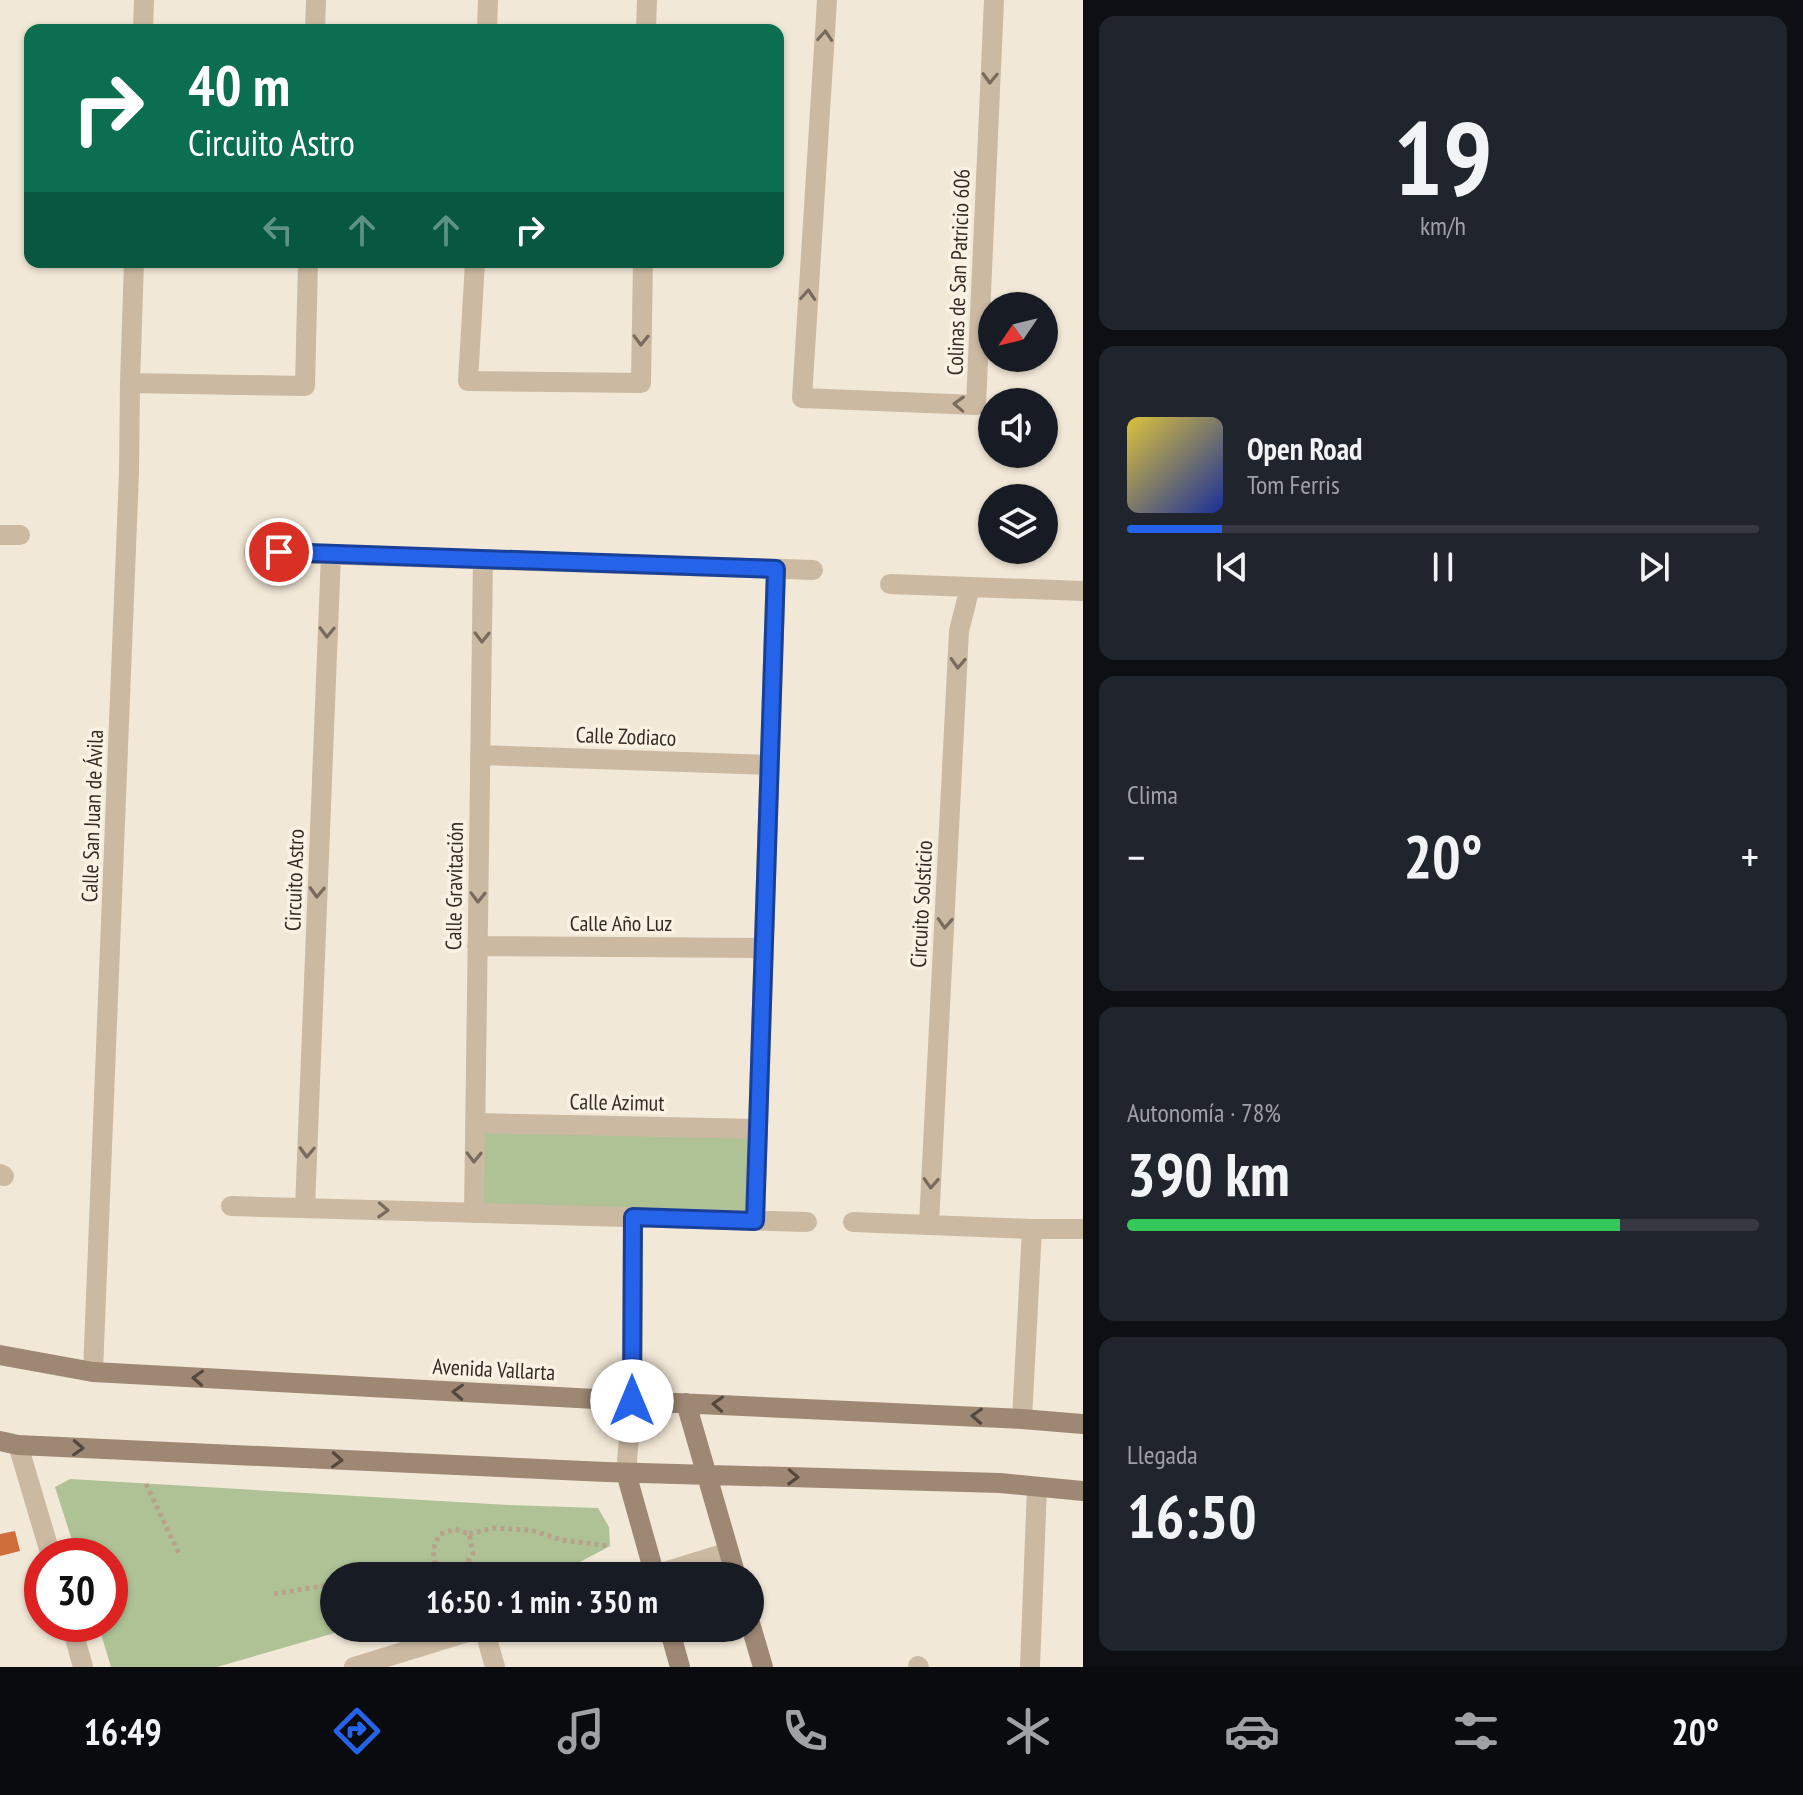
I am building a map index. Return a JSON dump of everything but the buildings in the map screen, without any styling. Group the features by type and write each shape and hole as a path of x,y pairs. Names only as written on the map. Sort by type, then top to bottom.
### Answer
{"street":[{"path":"143,24 144,0"},
{"path":"315,24 316,0"},
{"path":"487,24 488,0"},
{"path":"646,24 647,0"},
{"name":"Colinas de San Patricio 606","path":"827,0 802,398 976,405 994,0"},
{"name":"Calle San Juan de Ávila","path":"93,1372 129,473 134,268"},
{"path":"130,383 305,386 308,268"},
{"path":"475,268 468,381 641,383 643,268"},
{"path":"254,552 813,570"},
{"name":"Circuito Astro","path":"305,1208 331,554"},
{"name":"Calle Gravitación","path":"474,1213 483,559"},
{"path":"755,1221 776,569"},
{"path":"890,584 1083,591"},
{"name":"Circuito Solsticio","path":"929,1224 959,631 970,587"},
{"name":"Calle Zodiaco","path":"480,755 770,765"},
{"name":"Calle Año Luz","path":"477,946 764,948"},
{"name":"Calle Azimut","path":"475,1123 758,1129"},
{"path":"231,1206 807,1222"},
{"path":"633,1217 632,1401 626,1473 649,1562"},
{"path":"853,1222 1083,1229"},
{"path":"1022,1419 1032,1229"},
{"name":"Avenida Vallarta","path":"0,1355 93,1372 1083,1424"},
{"path":"686,1403 732,1562"},
{"path":"44,1538 9,1443 626,1473 1000,1483 1083,1491"},
{"path":"1030,1667 1037,1487"},
{"path":"697,1562 729,1552"},
{"path":"76,1642 83,1667"},
{"path":"354,1667 436,1642"},
{"path":"487,1642 495,1667"},
{"path":"673,1642 680,1667"},
{"path":"756,1642 763,1667"}],"path":[{"path":"146,1484 179,1554"},
{"path":"435,1562 432,1554 440,1534 455,1529 469,1534 493,1528 530,1530 562,1540 610,1546"},
{"path":"467,1562 473,1553 469,1534"},
{"path":"274,1594 320,1586"}],"green space":[{"path":"480,1127 758,1129 755,1221 483,1208"},
{"path":"70,1479 598,1508 609,1527 610,1546 580,1562 320,1562 320,1637 217,1667 111,1667 103,1642 128,1642 128,1538 71,1538 55,1487"}],"route":[{"path":"279,552 776,569 755,1221 633,1217 632,1401"}]}
